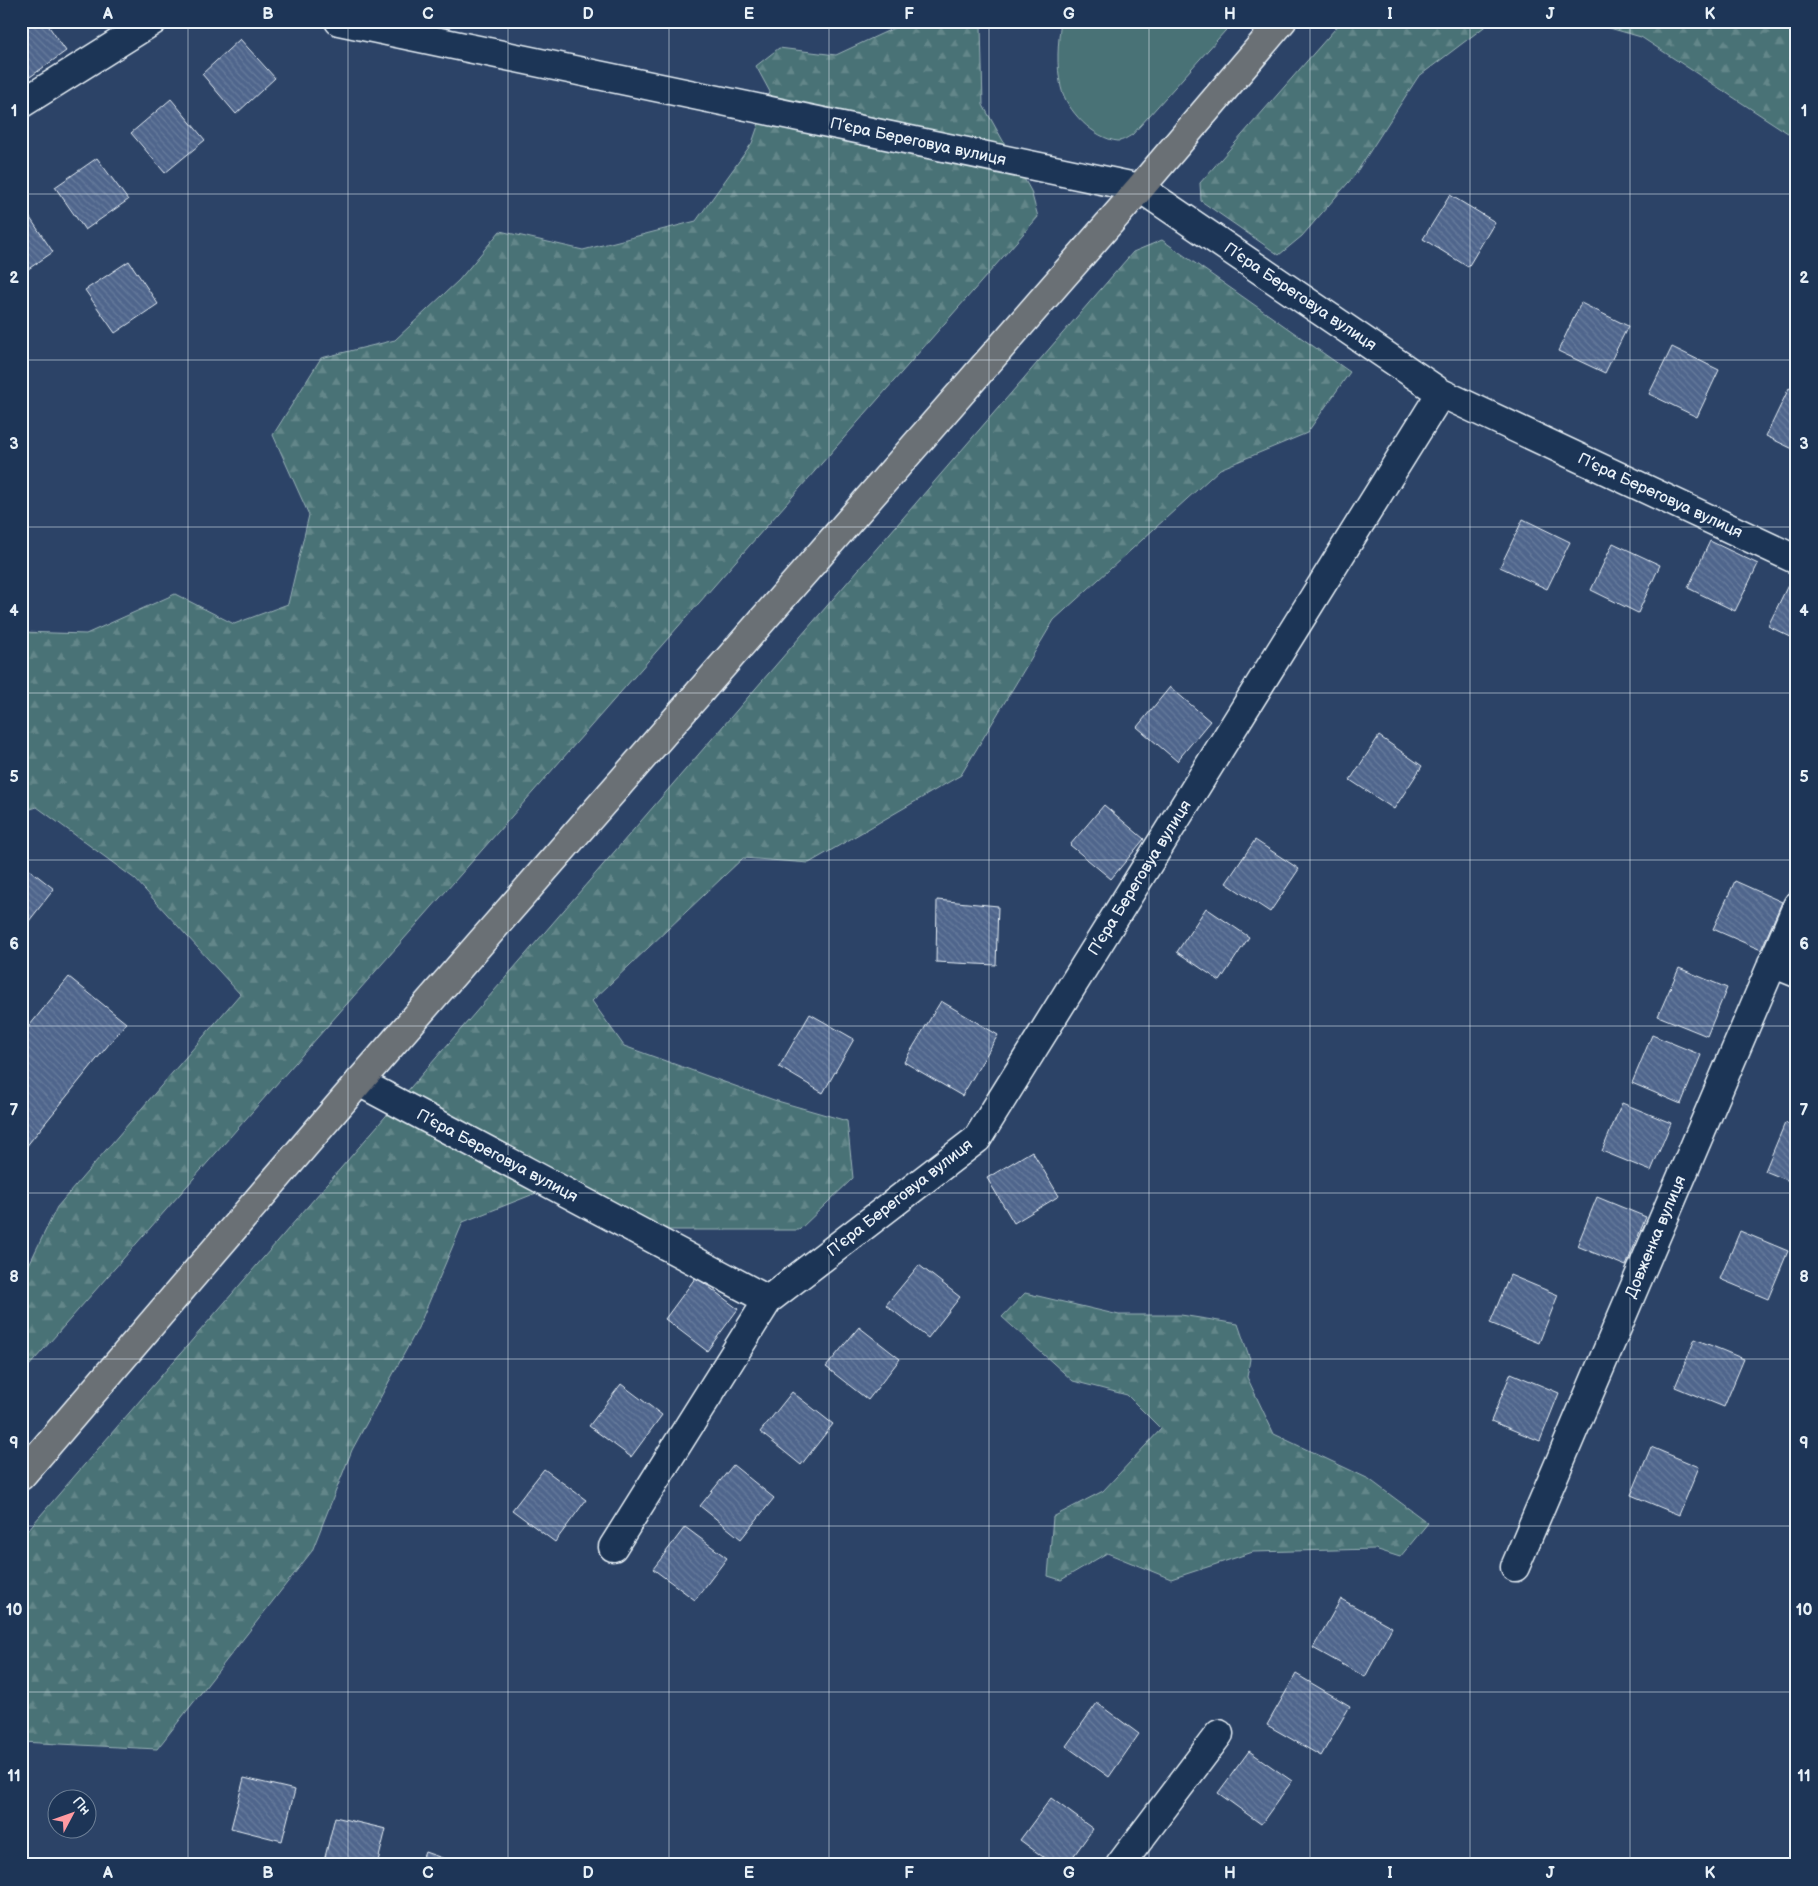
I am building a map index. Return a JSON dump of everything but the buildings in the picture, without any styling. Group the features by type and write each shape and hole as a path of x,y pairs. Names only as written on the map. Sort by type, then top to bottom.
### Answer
{"highway":[{"path":"21,1476 359,1082 1140,188 1282,21"}],"street":[{"path":"21,104 153,21"},
{"name":"П’єра Береговуа вулиця","path":"339,21 1140,188 1441,393 1797,560"},
{"name":"П’єра Береговуа вулиця","path":"613,1546 768,1300 977,1139 1441,393"},
{"name":"Довженка вулиця","path":"1515,1567 1785,968 1797,906"},
{"name":"П’єра Береговуа вулиця","path":"359,1082 768,1300"},
{"path":"1120,1865 1219,1734"}],"green space":[{"path":"909,21 979,21 981,26 983,105 1031,191 1038,217 21,1375 21,1281 57,1207 240,994 135,879 37,807 21,812 21,632 86,634 175,594 234,624 288,604 309,515 273,435 321,358 395,340 459,280 500,231 583,250 696,221 752,143 770,92 756,66 779,48 836,55"},
{"path":"1061,21 1234,21 1132,135 1118,141 1100,135 1082,122 1064,96 1059,79 1058,62"},
{"path":"1342,21 1492,21 1418,77 1354,176 1302,236 1279,255 1201,201 1200,183"},
{"path":"1585,21 1797,21 1797,139 1641,37"},
{"path":"1162,240 1350,372 1307,433 1220,469 1054,620 961,775 809,863 743,858 592,1001 624,1046 774,1100 847,1121 853,1178 799,1230 636,1230 554,1186 463,1222 418,1328 352,1450 312,1551 157,1749 21,1742 21,1538 1133,252"},
{"path":"1025,1293 1119,1315 1181,1315 1238,1324 1250,1359 1247,1377 1274,1434 1369,1479 1428,1523 1400,1557 1375,1549 1253,1552 1171,1579 1107,1553 1061,1580 1048,1576 1053,1517 1103,1491 1161,1429 1127,1395 1073,1381 1002,1317"}]}
